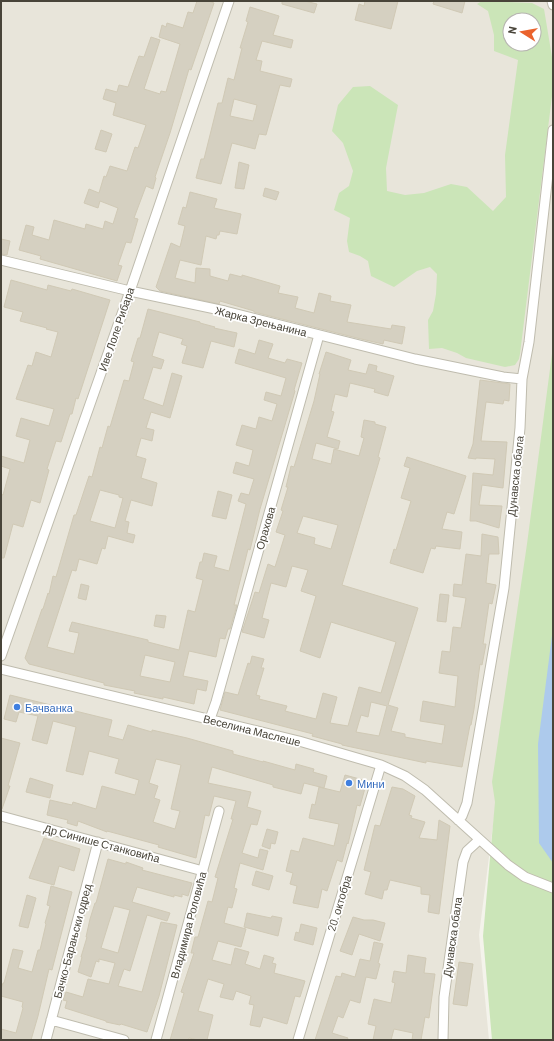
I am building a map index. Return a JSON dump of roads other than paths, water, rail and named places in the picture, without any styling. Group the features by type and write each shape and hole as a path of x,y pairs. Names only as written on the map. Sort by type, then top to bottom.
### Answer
{"street":[{"name":"Иве Лоле Рибара","path":"1,656 130,291 229,1"},
{"path":"552,1 553,5"},
{"name":"Дунавска обала","path":"458,820 462,816 467,804 504,588 520,428 522,379 529,342 553,130"},
{"name":"Жарка Зрењанина","path":"1,260 130,291 225,311 414,359 503,377 522,379"},
{"name":"Орахова","path":"210,719 319,335"},
{"name":"Веселина Маслеше","path":"1,669 299,741 381,765 405,776 424,790 478,840 508,865 525,877 553,888"},
{"name":"20. октобра","path":"298,1040 381,765"},
{"name":"Владимира Роловића","path":"156,1040 219,811"},
{"name":"Др Синише Станковића","path":"1,816 202,871"},
{"name":"Дунавска обала","path":"443,1040 444,997 463,862 468,851 478,840"},
{"name":"Бачко-Барањски одред","path":"46,1040 98,842"},
{"path":"51,1020 124,1040"}],"water":[{"path":"553,628 553,863 539,843 538,744"}],"place":[{"name":"Бачванка","path":"17,707"},
{"name":"Мини","path":"349,783"}]}
